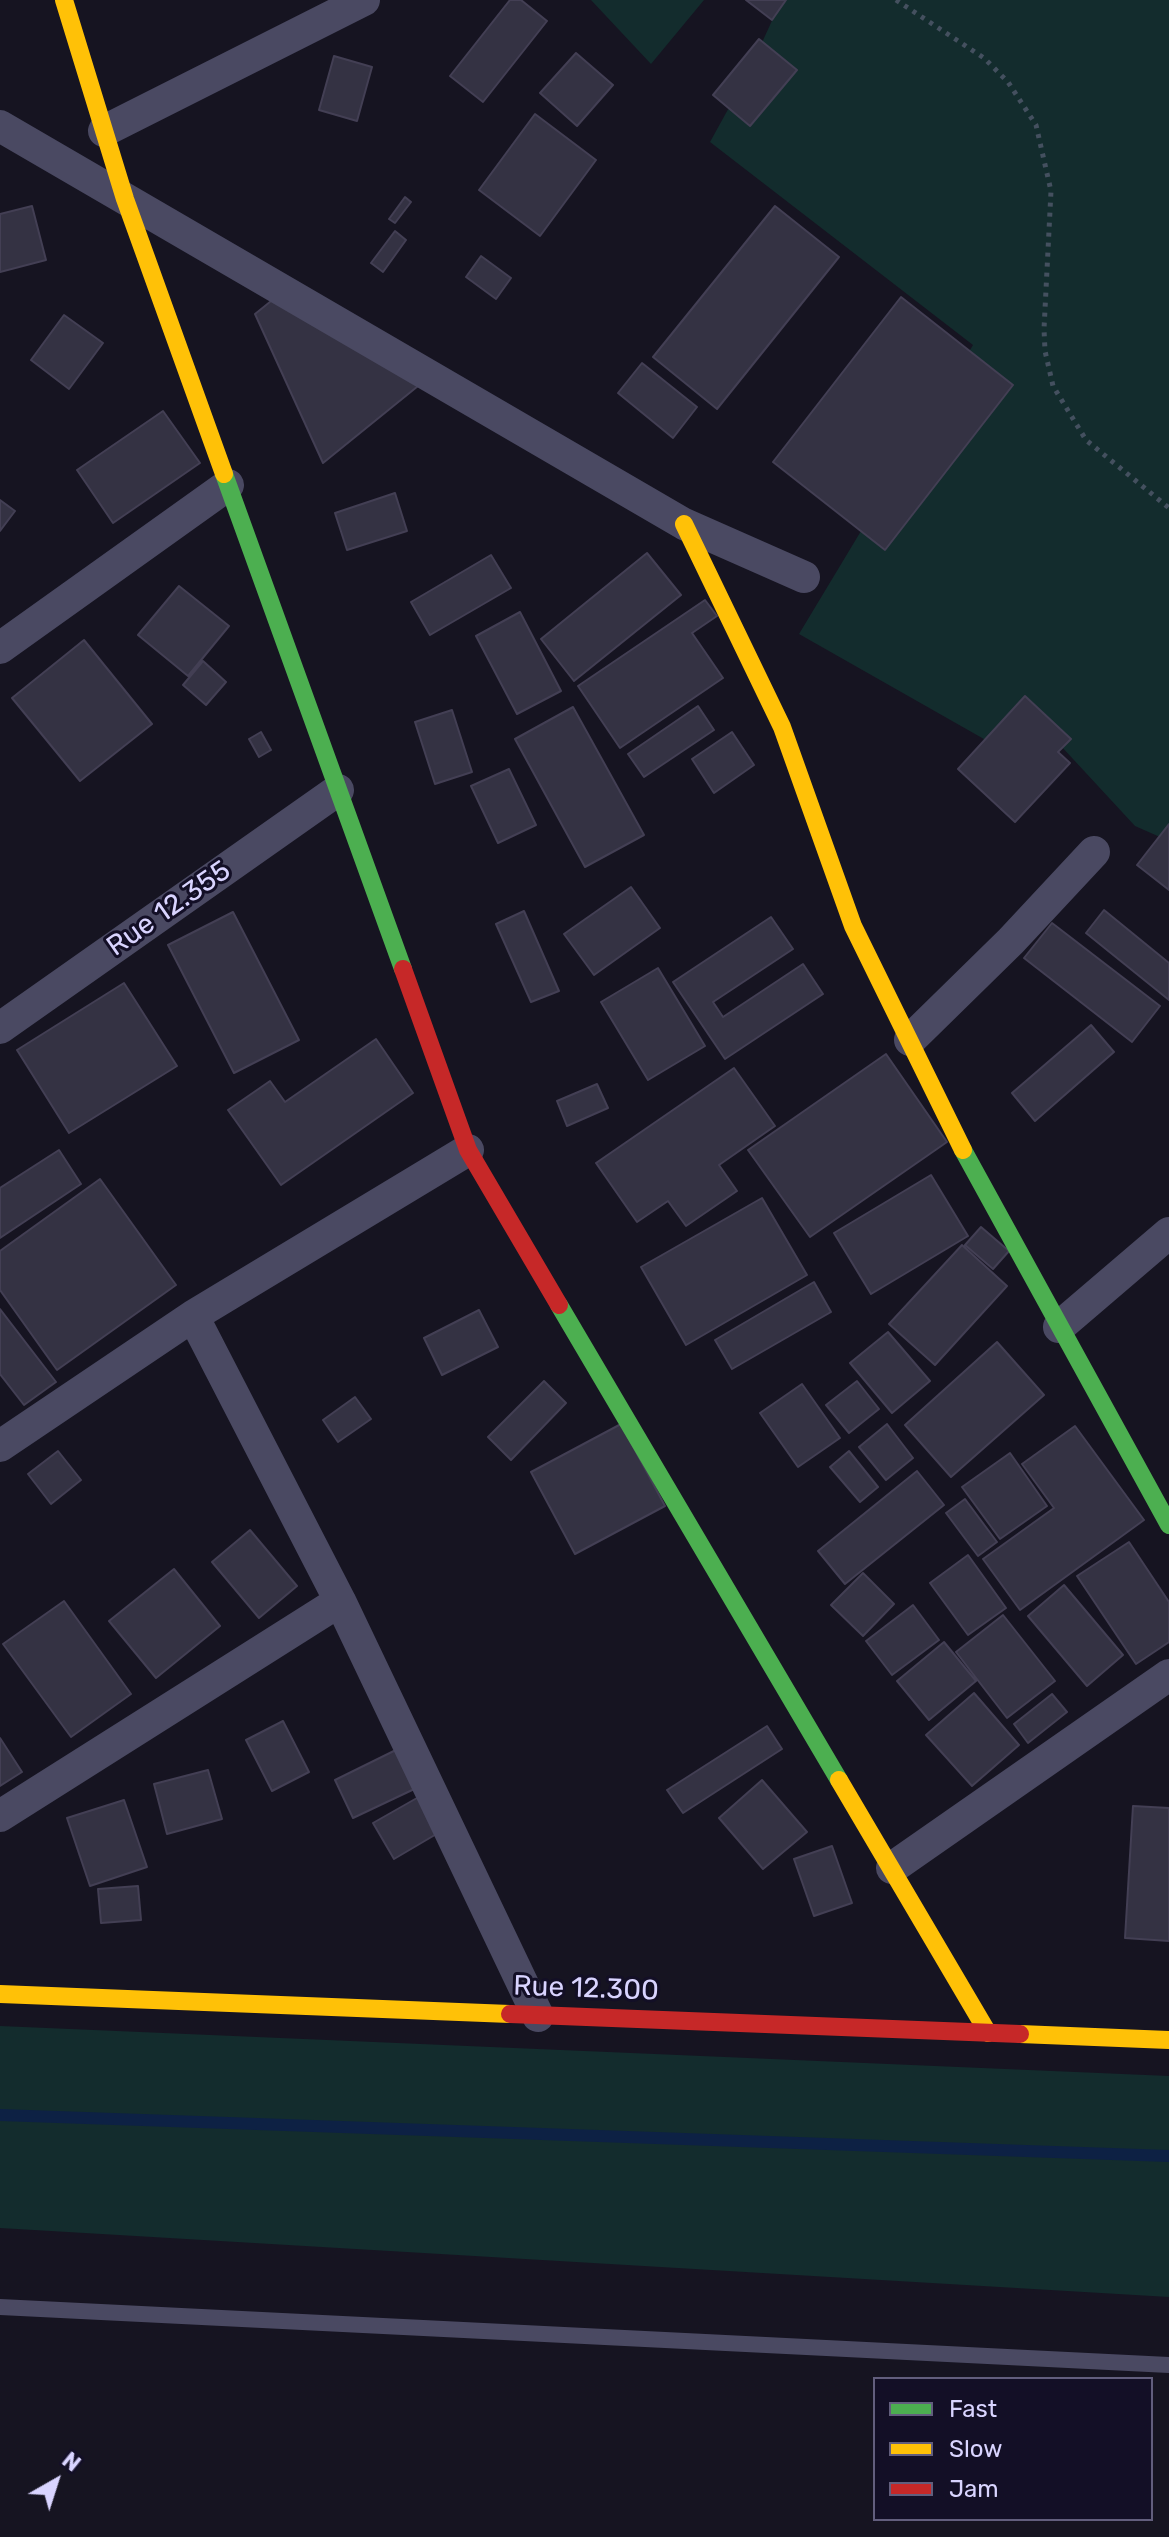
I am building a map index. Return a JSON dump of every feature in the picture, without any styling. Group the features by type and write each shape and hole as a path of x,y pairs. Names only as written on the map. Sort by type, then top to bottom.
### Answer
{"street":[{"path":"64,0 125,199 468,1150 988,2033"},
{"path":"104,131 364,0"},
{"path":"0,126 684,524 804,577"},
{"path":"8,633 228,485"},
{"path":"684,524 782,727 853,926 952,1131 1169,1525"},
{"name":"Rue 12.355","path":"0,1028 338,790"},
{"path":"910,1040 1011,941 1094,852"},
{"path":"0,1446 193,1316 468,1150"},
{"path":"1059,1327 1169,1233"},
{"path":"193,1316 340,1601 538,2016"},
{"path":"0,1816 340,1601"},
{"path":"892,1868 1169,1675"},
{"name":"Rue 12.300","path":"0,1994 1169,2040"}],"lane":[{"path":"0,2307 1169,2365"}],"path":[{"path":"896,0 984,58 1008,82 1036,125 1051,191 1044,329 1045,351 1053,386 1086,440 1169,508"}],"green space":[{"path":"591,0 704,0 651,64"},
{"path":"764,0 1169,0 1169,841 1135,826 1036,719 1005,751 799,634 973,345 710,142 747,75 776,12"},
{"path":"0,2026 1169,2076 1169,2297 0,2228"}],"building":[{"path":"510,0 521,0 547,21 483,102 450,76"},
{"path":"746,0 786,0 772,20"},
{"path":"759,39 797,70 750,126 713,95"},
{"path":"576,53 613,85 577,126 540,93"},
{"path":"334,56 372,67 357,121 319,110"},
{"path":"535,114 596,160 540,236 479,190"},
{"path":"405,197 411,202 395,223 389,219"},
{"path":"32,206 46,260 0,272 0,214"},
{"path":"775,206 839,257 717,409 653,357"},
{"path":"395,231 406,240 383,272 371,263"},
{"path":"481,256 511,278 496,299 466,277"},
{"path":"281,293 423,382 323,463 255,314"},
{"path":"901,297 1013,385 885,550 773,462"},
{"path":"64,315 103,343 69,389 31,360"},
{"path":"642,363 697,407 673,438 618,393"},
{"path":"163,411 200,463 113,523 77,470"},
{"path":"395,493 407,531 347,550 335,513"},
{"path":"0,500 15,511 0,531"},
{"path":"647,553 681,595 574,681 541,639"},
{"path":"491,555 511,588 430,635 411,602"},
{"path":"179,586 229,626 188,676 138,635"},
{"path":"705,600 717,616 692,633 723,678 620,748 578,686"},
{"path":"520,612 561,691 517,714 476,636"},
{"path":"84,640 152,724 80,781 12,698"},
{"path":"203,661 226,682 206,705 183,685"},
{"path":"1025,696 1071,739 1058,752 1070,763 1015,822 958,769"},
{"path":"698,706 714,730 644,777 628,754"},
{"path":"573,707 644,835 585,867 515,739"},
{"path":"452,710 472,772 435,784 415,722"},
{"path":"261,732 271,750 259,757 249,739"},
{"path":"732,732 754,765 714,793 692,759"},
{"path":"509,769 536,825 498,843 471,786"},
{"path":"1169,824 1169,890 1137,865"},
{"path":"631,887 660,928 594,975 564,934"},
{"path":"1104,910 1169,963 1169,1000 1086,933"},
{"path":"524,911 559,991 531,1002 496,924"},
{"path":"233,912 299,1040 234,1073 168,945"},
{"path":"771,917 793,949 713,1002 723,1017 803,964 823,994 725,1059 673,982"},
{"path":"1052,923 1160,1006 1132,1042 1024,958"},
{"path":"658,968 705,1046 648,1080 601,1002"},
{"path":"124,983 177,1066 69,1133 17,1050"},
{"path":"1091,1025 1114,1052 1035,1121 1012,1093"},
{"path":"376,1039 413,1093 281,1185 228,1110 270,1081 285,1102"},
{"path":"886,1054 947,1142 810,1237 748,1150"},
{"path":"734,1068 775,1126 719,1165 737,1191 686,1226 668,1201 637,1222 596,1163"},
{"path":"597,1084 608,1108 567,1126 557,1101"},
{"path":"59,1150 81,1184 0,1238 0,1188"},
{"path":"931,1175 968,1236 871,1294 834,1233"},
{"path":"100,1179 176,1285 57,1370 0,1290 0,1251"},
{"path":"762,1198 807,1275 686,1345 641,1267"},
{"path":"981,1227 1009,1251 993,1269 965,1245"},
{"path":"962,1245 1007,1286 935,1365 889,1324"},
{"path":"814,1282 831,1312 732,1369 715,1340"},
{"path":"0,1309 56,1382 24,1405 0,1374"},
{"path":"479,1310 498,1347 442,1375 424,1338"},
{"path":"888,1332 930,1381 892,1413 850,1363"},
{"path":"997,1342 1044,1395 951,1477 905,1425"},
{"path":"544,1381 566,1403 511,1460 488,1437"},
{"path":"857,1381 879,1409 849,1433 826,1405"},
{"path":"802,1384 840,1438 798,1467 760,1413"},
{"path":"355,1397 371,1419 338,1442 323,1420"},
{"path":"621,1424 665,1506 575,1554 531,1472"},
{"path":"887,1424 913,1458 886,1480 859,1447"},
{"path":"1075,1426 1144,1520 1020,1610 983,1559 1054,1508 1022,1464"},
{"path":"58,1451 81,1480 51,1504 28,1474"},
{"path":"849,1451 878,1487 860,1502 830,1467"},
{"path":"1010,1453 1047,1506 1000,1539 962,1487"},
{"path":"917,1471 944,1505 845,1584 818,1551"},
{"path":"965,1499 997,1542 978,1556 946,1513"},
{"path":"250,1530 297,1586 259,1618 212,1562"},
{"path":"1129,1542 1169,1602 1169,1642 1136,1664 1077,1576"},
{"path":"968,1555 1006,1608 968,1635 930,1583"},
{"path":"174,1569 220,1626 156,1678 109,1621"},
{"path":"863,1573 894,1604 863,1636 831,1605"},
{"path":"1064,1585 1123,1655 1087,1686 1028,1616"},
{"path":"64,1601 131,1694 71,1737 3,1644"},
{"path":"913,1605 939,1640 892,1675 866,1641"},
{"path":"1003,1615 1055,1681 1007,1718 956,1652"},
{"path":"944,1642 976,1681 929,1720 897,1681"},
{"path":"974,1693 1019,1745 972,1786 926,1735"},
{"path":"1052,1694 1067,1712 1028,1743 1014,1724"},
{"path":"283,1721 309,1772 272,1791 246,1740"},
{"path":"767,1726 782,1749 683,1813 667,1790"},
{"path":"0,1738 22,1772 0,1786"},
{"path":"408,1744 427,1783 353,1818 335,1780"},
{"path":"208,1770 222,1819 167,1834 154,1784"},
{"path":"762,1780 807,1832 763,1869 719,1818"},
{"path":"424,1794 445,1829 394,1859 373,1823"},
{"path":"124,1800 147,1867 90,1886 67,1818"},
{"path":"1133,1806 1169,1808 1169,1941 1125,1938"},
{"path":"832,1846 852,1903 814,1916 794,1859"},
{"path":"138,1886 141,1920 101,1923 98,1889"}],"waterway":[{"path":"0,2115 1169,2156"}],"traffic: fast":[{"path":"224,474 403,969"},
{"path":"963,1150 1169,1525"},
{"path":"559,1305 839,1780"}],"traffic: slow":[{"path":"64,0 125,199 224,474"},
{"path":"684,524 782,727 853,926 963,1150"},
{"path":"839,1780 988,2033"},
{"path":"0,1994 510,2014"},
{"path":"1020,2034 1169,2040"}],"traffic: jam":[{"path":"403,969 468,1150 559,1305"},
{"path":"510,2014 1020,2034"}]}
